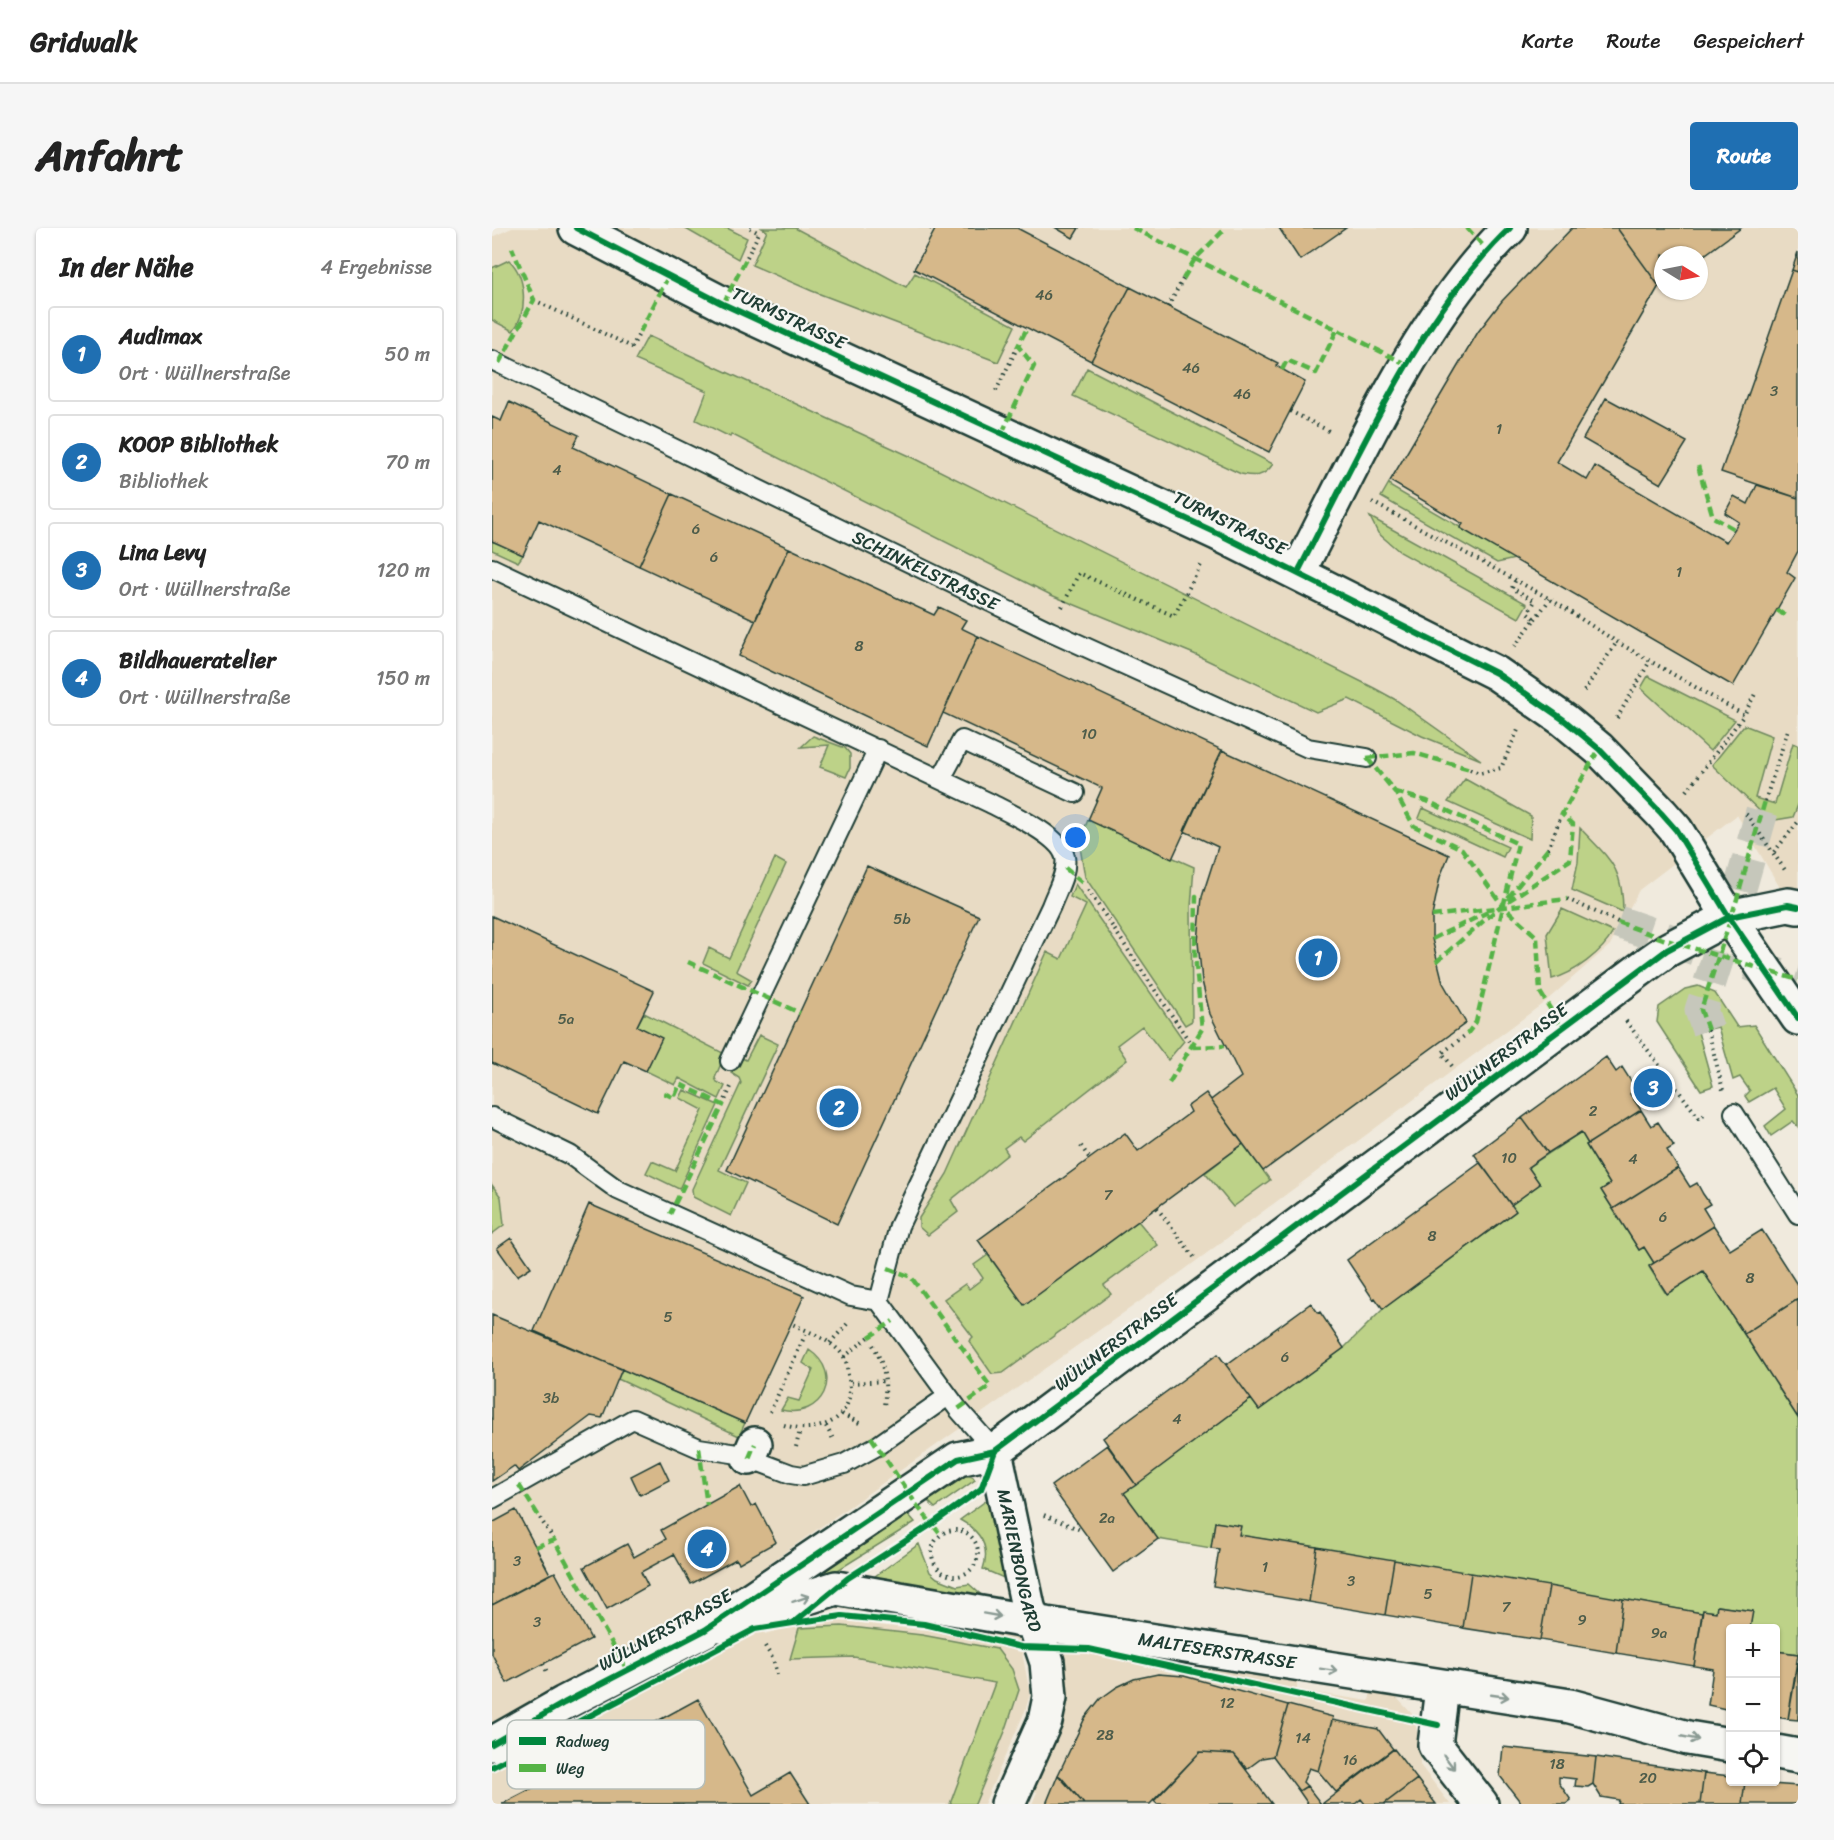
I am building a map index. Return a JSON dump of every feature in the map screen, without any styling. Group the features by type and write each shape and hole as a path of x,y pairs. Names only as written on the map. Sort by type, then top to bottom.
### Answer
{"street":[{"path":"1298,572 1419,346 1468,272 1510,228"},
{"name":"TURMSTRASSE","path":"590,236 723,304 1298,572 1496,674 1533,698 1599,749 1666,819 1798,1018"},
{"path":"1729,917 1788,905 1798,907"},
{"name":"WÜLLNERSTRASSE","path":"534,1720 705,1630 958,1459 995,1451 1667,950 1729,917"},
{"name":"MARIENBONGARD","path":"995,1451 1033,1622 1047,1662 1050,1697 1045,1721 1008,1804"},
{"name":"MALTESERSTRASSE","path":"705,1630 836,1588 1442,1688 1570,1706 1688,1738 1726,1744"},
{"path":"1442,1688 1435,1744 1481,1804"},
{"name":"WÜLLNERSTRASSE","path":"492,1744 507,1735"},
{"path":"1780,1753 1798,1756"}],"lane":[{"name":"SCHINKELSTRASSE","path":"492,360 1061,636 1308,748 1367,758"},
{"path":"492,568 941,779 1037,828 1059,846 1065,856 1065,868 1051,906 899,1226 879,1301"},
{"path":"941,779 962,740 1075,793"},
{"path":"730,1061 878,749"},
{"path":"1729,1106 1798,1214"},
{"path":"492,1117 570,1155 628,1195 841,1292 879,1301 948,1396 995,1451"},
{"path":"492,1499 633,1419 699,1448 762,1435 791,1474 803,1476 816,1474 844,1464 877,1446 948,1396"}],"path":[{"path":"747,257 759,233 750,228"},
{"path":"1168,307 1183,279"},
{"path":"534,300 632,347 640,332"},
{"path":"1011,360 1018,346"},
{"path":"1290,411 1363,448"},
{"path":"1343,486 1550,599 1617,642 1744,715"},
{"path":"1066,596 1079,573 1174,616 1185,595"},
{"path":"1515,581 1512,588 1535,601 1528,613 1535,619"},
{"path":"1496,674 1550,599"},
{"path":"1603,663 1617,642"},
{"path":"1637,685 1650,661"},
{"path":"1666,819 1744,715 1755,694"},
{"path":"1470,769 1479,773 1501,768 1533,698"},
{"path":"1765,801 1788,730"},
{"path":"1548,849 1562,814"},
{"path":"1746,814 1774,852 1798,822"},
{"path":"1085,885 1193,1047"},
{"path":"1567,899 1618,921"},
{"path":"1607,996 1699,1118 1716,1105"},
{"path":"1708,1030 1729,1106"},
{"path":"1443,1053 1467,1034"},
{"path":"1080,1146 1090,1159"},
{"path":"1157,1208 1216,1286"},
{"path":"762,1435 826,1426 842,1414 849,1399 850,1383 844,1357 830,1343 792,1324"},
{"path":"830,1343 840,1330"},
{"path":"762,1435 807,1331"},
{"path":"844,1357 869,1337 882,1360 887,1382 884,1411"},
{"path":"850,1383 887,1382"},
{"path":"826,1426 831,1435"},
{"path":"797,1443 800,1430"},
{"path":"540,1518 554,1540"},
{"path":"959,1529 973,1537 976,1544 978,1559 974,1566 963,1575 949,1575 935,1563 934,1544 944,1533 959,1529"},
{"path":"761,1639 773,1659 778,1678"}],"shaded area":[{"path":"512,228 1798,228 1798,918 1737,815 1639,890 1610,945 1545,1002 1180,1273 744,1581 765,1634 793,1626 841,1621 922,1630 1011,1627 1019,1636 1030,1694 1025,1711 984,1804 492,1804 492,237"},
{"path":"1073,1645 1144,1653 1297,1682 1297,1690 1369,1701 1371,1691 1396,1697 1414,1716 1420,1749 1420,1765 1450,1804 1032,1804 1037,1792 1028,1788 1061,1663 1064,1654"}],"green space":[{"path":"684,228 727,228 747,238 738,259"},
{"path":"762,228 795,228 906,287 915,273 1015,326 998,362 812,291 752,265 767,231"},
{"path":"509,260 519,276 523,295 521,314 513,331 492,320 492,268"},
{"path":"648,336 914,458 1374,688 1396,700 1481,760 1422,736 1349,699 1316,712 1194,654 1051,595 731,434 730,437 696,420 707,391 635,360"},
{"path":"1087,368 1273,464 1259,475 1241,474 1073,396"},
{"path":"1389,483 1391,487 1515,559 1497,563 1381,497"},
{"path":"1370,517 1527,604 1519,618 1400,552 1378,533"},
{"path":"492,541 523,555 518,562 492,550"},
{"path":"1648,676 1735,720 1710,751 1641,688"},
{"path":"1744,725 1772,736 1755,798 1775,804 1793,743 1798,745 1798,805 1793,817 1770,821 1712,765"},
{"path":"813,736 845,748 850,754 850,768 846,777 820,767 829,745 801,747"},
{"path":"1465,779 1531,816 1530,839 1448,802"},
{"path":"1423,808 1508,847 1503,857 1419,818"},
{"path":"1088,820 1194,867 1191,907 1192,1021 1185,1025 1085,877 1079,841"},
{"path":"1580,828 1606,856 1617,873 1623,912 1572,890 1578,862"},
{"path":"775,858 786,864 736,971 752,980 748,985 703,963 709,948 729,958"},
{"path":"1075,884 1184,1041 1168,1060 1142,1026 1117,1045 1127,1060 1023,1141 1019,1137 1004,1148 1008,1154 951,1200 958,1212 928,1235 919,1227 919,1218 947,1174 1047,952 1061,959 1086,905 1070,897"},
{"path":"1562,909 1613,932 1602,947 1587,961 1552,979 1547,934"},
{"path":"1698,986 1715,993 1737,1027 1754,1025 1798,1095 1798,1127 1793,1121 1771,1136 1765,1126 1786,1109 1773,1088 1749,1102 1745,1096 1750,1091 1740,1077 1733,1080 1718,1027 1698,1032 1713,1086 1701,1090 1657,1022 1659,1007 1685,989"},
{"path":"644,1013 725,1054 715,1078 717,1082 725,1086 719,1099 679,1078 675,1085 646,1071 661,1038 637,1026"},
{"path":"759,1035 778,1044 719,1170 746,1183 731,1216 693,1197 692,1189 741,1083 739,1078 731,1073 740,1057 746,1060"},
{"path":"684,1090 718,1105 679,1189 646,1173 652,1161 675,1171 703,1110 680,1098"},
{"path":"1581,1132 1588,1144 1586,1145 1610,1184 1601,1190 1639,1250 1644,1247 1654,1263 1649,1267 1666,1294 1703,1271 1798,1418 1798,1654 1780,1652 1780,1624 1750,1624 1752,1611 1717,1606 1716,1612 1703,1610 1702,1613 1239,1535 1240,1526 1215,1522 1211,1548 1158,1539 1124,1493 1251,1399 1259,1410 1344,1348 1383,1309 1515,1212 1511,1205 1540,1184 1528,1167"},
{"path":"1243,1144 1270,1180 1233,1207 1205,1173"},
{"path":"492,1185 501,1197 504,1225 492,1234"},
{"path":"1138,1221 1158,1245 1104,1285 1111,1294 1003,1373 992,1374 969,1341 973,1337 944,1299 965,1284 969,1289 983,1278 974,1265 988,1255 1024,1304"},
{"path":"809,1350 820,1360 826,1371 827,1382 824,1393 808,1408 795,1411 781,1410 788,1398 799,1401 813,1370 803,1363"},
{"path":"622,1369 745,1423 739,1436 618,1379"},
{"path":"964,1475 973,1477 975,1480 935,1508 927,1500"},
{"path":"987,1500 1006,1579 983,1569 985,1546 978,1534 960,1520"},
{"path":"908,1514 915,1522 822,1580 814,1578 815,1571"},
{"path":"919,1544 930,1572 937,1578 957,1586 969,1584 987,1600 871,1579"},
{"path":"842,1626 922,1635 997,1649 1012,1669 1019,1690 1006,1729 975,1804 950,1804 995,1683 854,1657 790,1659 799,1628"}],"building":[{"path":"936,228 1017,228 1130,287 1091,361 914,269"},
{"path":"1056,228 1079,228 1073,238"},
{"path":"1279,228 1346,228 1300,260"},
{"path":"1572,228 1617,228 1654,279 1654,295 1557,462 1587,480 1595,466 1726,542 1739,522 1725,513 1734,496 1748,504 1757,485 1798,498 1798,551 1787,572 1795,578 1733,686 1460,528 1463,524 1390,481 1478,332 1502,301"},
{"path":"1617,228 1741,228 1708,252 1708,246 1654,246 1654,279"},
{"path":"1798,252 1798,272 1792,270"},
{"path":"1792,270 1798,272 1798,498 1721,472"},
{"path":"1130,287 1278,363 1276,366 1305,382 1269,452 1091,361"},
{"path":"1606,398 1687,442 1661,484 1583,439"},
{"path":"509,402 579,435 573,447 672,494 639,566 539,520 523,555 492,541 492,417 501,421"},
{"path":"672,494 789,548 755,620 639,566"},
{"path":"789,548 934,615 939,607 966,620 961,628 978,636 928,746 739,656"},
{"path":"978,636 1222,750 1172,859 1088,820 1102,788 943,713"},
{"path":"1222,750 1449,855 1440,877 1432,916 1432,939 1443,983 1466,1023 1263,1171 1211,1100 1241,1077 1210,1014 1202,981 1198,942 1202,897 1218,847 1184,831"},
{"path":"867,866 979,916 837,1224 727,1170"},
{"path":"492,916 654,991 637,1026 662,1038 646,1071 624,1061 598,1114 492,1063"},
{"path":"1606,1057 1616,1072 1622,1067 1636,1089 1630,1094 1641,1110 1588,1144 1581,1132 1548,1153 1522,1118"},
{"path":"1206,1093 1243,1144 1024,1305 978,1240 1125,1133 1138,1151 1191,1112 1188,1106"},
{"path":"1641,1110 1651,1126 1658,1122 1674,1146 1667,1150 1678,1168 1613,1209 1601,1190 1610,1184 1586,1145"},
{"path":"1522,1118 1548,1153 1528,1167 1540,1184 1511,1205 1474,1154"},
{"path":"1480,1163 1516,1211 1383,1309 1375,1298 1373,1299 1347,1260"},
{"path":"1678,1168 1690,1187 1697,1183 1710,1204 1703,1208 1714,1226 1654,1263 1644,1247 1639,1250 1613,1209"},
{"path":"589,1204 804,1296 745,1423 534,1331"},
{"path":"1714,1226 1730,1250 1762,1230 1798,1286 1798,1299 1744,1334 1703,1271 1667,1294 1649,1266"},
{"path":"511,1238 531,1267 517,1276 497,1248"},
{"path":"1798,1299 1798,1418 1744,1334"},
{"path":"1311,1303 1318,1313 1320,1312 1344,1348 1259,1410 1226,1365"},
{"path":"492,1315 622,1369 602,1418 591,1416 518,1471 514,1466 492,1481"},
{"path":"1218,1354 1251,1399 1136,1485 1103,1438"},
{"path":"1107,1445 1136,1485 1124,1493 1158,1539 1113,1572 1051,1486"},
{"path":"660,1461 669,1480 640,1495 631,1476"},
{"path":"740,1486 751,1507 756,1504 776,1542 739,1563 736,1559 691,1584 674,1554 641,1572 648,1586 607,1609 584,1567 627,1544 634,1557 666,1539 661,1530"},
{"path":"516,1510 550,1574 492,1605 492,1523"},
{"path":"1215,1522 1241,1526 1239,1535 1317,1547 1309,1602 1213,1586 1219,1549 1211,1548"},
{"path":"1317,1547 1394,1560 1385,1615 1309,1602"},
{"path":"1394,1560 1471,1573 1463,1628 1385,1615"},
{"path":"555,1572 591,1639 507,1683 492,1654 492,1605"},
{"path":"1471,1573 1549,1586 1540,1640 1463,1628"},
{"path":"1549,1586 1623,1599 1616,1653 1540,1640"},
{"path":"1623,1599 1702,1613 1694,1666 1616,1653"},
{"path":"1717,1606 1753,1611 1751,1624 1726,1624 1726,1709 1708,1705 1713,1669 1694,1666 1703,1610 1716,1612"},
{"path":"1780,1652 1798,1654 1788,1719 1780,1718"},
{"path":"1798,1662 1798,1720 1788,1719"},
{"path":"1158,1674 1184,1676 1288,1705 1273,1756 1262,1758 1247,1769 1234,1754 1200,1752 1150,1804 1084,1804 1058,1775 1085,1718 1100,1699 1117,1687 1134,1679"},
{"path":"698,1699 753,1795 790,1773 810,1804 502,1804 531,1789 705,1789 705,1720 659,1720"},
{"path":"1288,1705 1333,1717 1318,1771 1309,1768 1303,1782 1307,1786 1299,1791 1273,1756"},
{"path":"1332,1720 1378,1729 1393,1749 1336,1792 1318,1771"},
{"path":"1503,1747 1596,1757 1593,1784 1588,1787 1575,1786 1576,1779 1559,1777 1559,1783 1571,1800 1566,1804 1522,1804 1500,1776"},
{"path":"1394,1749 1417,1779 1384,1804 1365,1804 1361,1799 1355,1804 1322,1804"},
{"path":"1200,1752 1234,1754 1272,1804 1157,1804 1154,1801"},
{"path":"1596,1757 1704,1773 1700,1804 1618,1804 1619,1800 1601,1797 1593,1784"},
{"path":"1704,1773 1726,1776 1726,1786 1744,1786 1742,1804 1700,1804"},
{"path":"1058,1775 1061,1777 1084,1804 1046,1804"},
{"path":"1417,1779 1436,1804 1384,1804"},
{"path":"1307,1786 1321,1804 1308,1804 1299,1791"},
{"path":"1744,1786 1798,1786 1798,1804 1742,1804"}],"tunnel":[{"path":"1708,1030 1701,1010 1737,899 1765,801"},
{"path":"1618,922 1698,950"},
{"path":"1748,964 1798,980"}],"marked path":[{"path":"1133,228 1408,365"},
{"path":"1183,279 1195,259 1226,228"},
{"path":"1467,228 1488,251"},
{"path":"499,363 534,300 512,248"},
{"path":"723,304 747,257"},
{"path":"640,332 668,277"},
{"path":"1002,433 1034,366 1018,346 1027,328"},
{"path":"1282,370 1287,360 1316,373 1337,330"},
{"path":"1698,466 1713,517 1734,529"},
{"path":"1777,610 1787,617"},
{"path":"1436,962 1502,905 1570,860 1573,824 1562,814 1599,749"},
{"path":"1367,758 1414,753 1470,769"},
{"path":"1367,758 1395,792 1414,826 1462,849 1502,905"},
{"path":"1395,792 1427,801 1518,844 1476,1022 1467,1034"},
{"path":"1708,1030 1701,1010 1737,899 1765,801"},
{"path":"1548,849 1502,905 1537,937 1540,992 1562,1028"},
{"path":"1065,868 1085,885"},
{"path":"1169,1083 1202,1029 1195,955 1196,896 1202,897"},
{"path":"1432,916 1567,899"},
{"path":"1432,939 1488,912"},
{"path":"1618,922 1663,939 1798,980"},
{"path":"688,962 800,1013"},
{"path":"1193,1047 1224,1046"},
{"path":"664,1093 674,1098 680,1084 723,1105 670,1214"},
{"path":"888,1268 911,1277 990,1386 958,1409"},
{"path":"869,1337 893,1321"},
{"path":"871,1437 918,1507 941,1535"},
{"path":"749,1458 755,1444"},
{"path":"699,1448 707,1505"},
{"path":"519,1485 540,1518"},
{"path":"535,1547 554,1540 627,1670"}],"cycle path":[{"path":"576,228 723,304 1217,533 1496,673 1564,720 1599,749 1676,830 1729,917 1798,1018"},
{"path":"1298,572 1367,437 1418,346 1477,263 1510,228"},
{"path":"534,1720 705,1630 958,1459 995,1451 1667,950 1729,917 1788,905 1798,907"},
{"path":"582,1720 755,1629 793,1623 848,1578 932,1524 981,1489 995,1451"},
{"path":"793,1623 842,1616 924,1624 1021,1647 1089,1649 1438,1725"},
{"path":"492,1744 507,1735"},
{"path":"492,1767 507,1759"}],"place":[{"name":"Audimax","path":"1318,958"},
{"name":"Lina Levy","path":"1653,1088"},
{"name":"KOOP Bibliothek","path":"839,1108"},
{"name":"Bildhaueratelier","path":"707,1549"}]}
